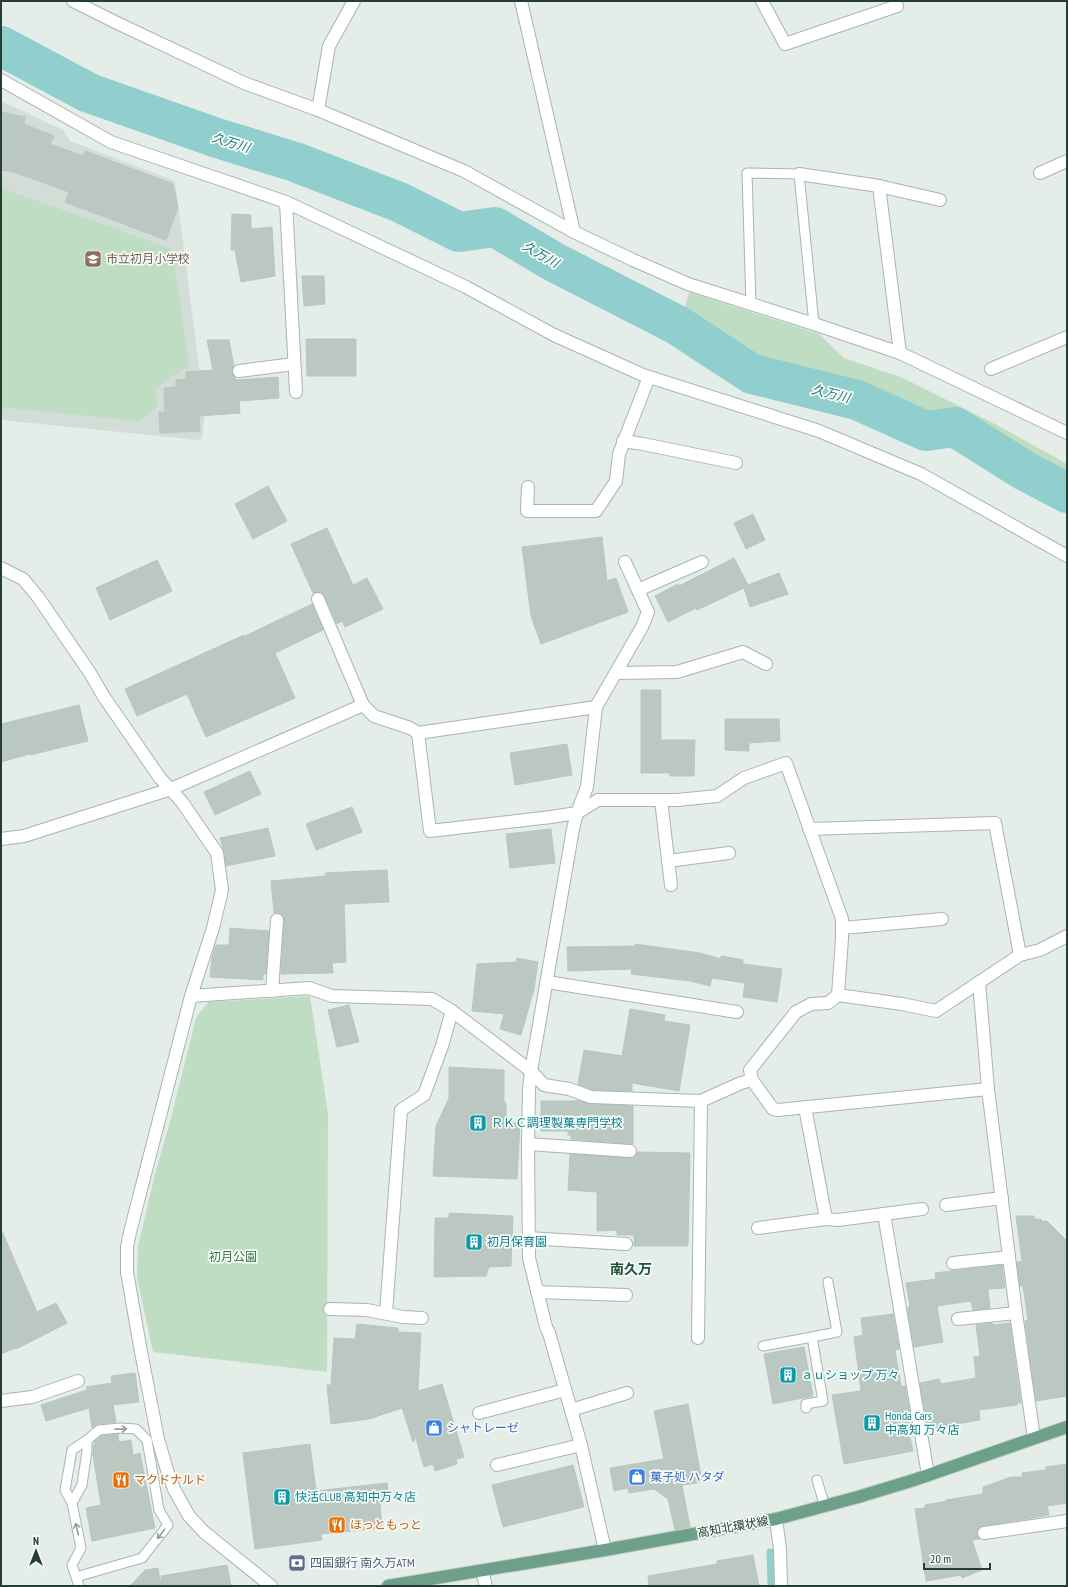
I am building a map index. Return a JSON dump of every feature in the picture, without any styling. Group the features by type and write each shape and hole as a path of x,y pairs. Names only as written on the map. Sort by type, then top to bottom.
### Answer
{"main road":[{"name":"高知北環状線","path":"388,1586 605,1550 776,1519 928,1475 1067,1426"}],"street":[{"path":"73,1 244,83 318,110 464,171 574,232 688,284 900,353 1067,433"},
{"path":"318,110 329,46 354,1"},
{"path":"521,1 574,232"},
{"path":"762,1 785,44 898,6"},
{"path":"1,80 111,142 286,202 466,287 554,335 649,377 819,431 921,474 1067,556"},
{"path":"1040,173 1067,161"},
{"path":"799,174 879,186 940,200"},
{"path":"879,186 900,353"},
{"path":"286,202 296,392"},
{"path":"991,369 1067,337"},
{"path":"239,371 294,364"},
{"path":"528,487 527,511 596,511 616,481 619,454 649,377"},
{"path":"624,441 736,464"},
{"path":"605,1550 581,1445 528,1258 528,1144 531,1071 573,829 577,813 587,787 596,707 642,627 648,612 625,562"},
{"path":"638,590 702,562"},
{"path":"1,568 23,579 31,589 90,673 116,716 160,778 182,802 217,853 222,890 213,928 191,996 130,1232 127,1247 127,1272 158,1439 174,1488 189,1516 204,1532 271,1586"},
{"path":"318,599 363,705 374,716 410,728 418,733 596,707"},
{"path":"616,673 677,672 743,652 766,664"},
{"path":"1,840 24,836 171,789 363,705"},
{"path":"418,733 430,831 577,813 598,800 677,800 717,796 744,778 786,763 842,919 843,928 838,996"},
{"path":"661,800 671,885"},
{"path":"809,829 995,823 1020,955"},
{"path":"668,861 729,853"},
{"path":"843,928 942,919"},
{"path":"272,991 277,920"},
{"path":"988,1089 778,1110 773,1109 752,1080 750,1070 796,1012 812,1004 828,1003 838,996 902,1004 936,1011 1020,955 1040,950 1067,936"},
{"path":"547,982 737,1012"},
{"path":"979,982 988,1089 1016,1312 1034,1438"},
{"path":"191,996 309,988 332,996 432,999 452,1011 531,1071 544,1085 569,1089 591,1097 701,1101 741,1083 752,1080"},
{"path":"386,1313 401,1110 424,1095 442,1046 452,1011"},
{"path":"698,1338 701,1101"},
{"path":"805,1107 826,1219"},
{"path":"528,1144 630,1151"},
{"path":"946,1205 1002,1198"},
{"path":"758,1228 826,1219 838,1220 922,1209"},
{"path":"884,1214 928,1475"},
{"path":"528,1238 626,1244"},
{"path":"953,1263 1009,1256"},
{"path":"537,1292 626,1295"},
{"path":"330,1309 367,1310 403,1317 422,1318"},
{"path":"958,1319 1016,1312"},
{"path":"1,1401 32,1397 78,1381"},
{"path":"479,1413 565,1390"},
{"path":"571,1410 628,1393"},
{"path":"497,1465 581,1445"},
{"path":"776,1519 780,1548 781,1586"},
{"path":"984,1533 1067,1521"},
{"path":"482,1571 486,1586"}],"lane":[{"path":"751,304 747,173 799,174 814,324"},
{"path":"763,1346 837,1332 828,1282"},
{"path":"806,1408 806,1404 823,1401 812,1337"},
{"path":"120,1428 136,1429 147,1440 159,1510 168,1525 142,1558 78,1582 72,1566 81,1548 72,1503 65,1490 72,1450 99,1430 120,1428"},
{"path":"72,1503 82,1485 87,1451 87,1440"},
{"path":"817,1480 825,1506"}],"shaded area":[{"name":"市立初月小学校","path":"1,101 63,130 70,141 175,181 205,413 202,437 199,440 1,420"}],"green space":[{"name":"市立初月小学校","path":"1,188 172,249 189,365 156,388 157,407 138,421 1,407"},
{"path":"689,292 819,334 844,358 903,378 997,425 1067,464 1067,478 941,412 945,421 927,422 892,408 865,390 816,381 756,366 706,336 693,324 684,310"},
{"name":"初月公園","path":"310,996 328,1114 327,1372 153,1352 137,1278 138,1246 156,1170 170,1122 196,1018 208,1002"}],"building":[{"path":"1,112 25,117 24,124 54,136 50,144 83,156 85,151 173,184 178,208 166,240 65,202 69,192 14,172 1,170"},
{"path":"232,214 251,215 251,229 272,227 275,276 241,282 235,250 231,250"},
{"path":"302,276 324,276 325,304 304,306"},
{"path":"306,339 356,339 356,376 307,376"},
{"path":"207,340 229,340 234,366 232,372 236,380 278,377 279,398 239,401 240,413 199,416 200,431 160,433 159,412 165,412 164,388 176,387 176,380 186,379 186,372 213,370"},
{"path":"268,486 287,521 253,539 235,504"},
{"path":"753,514 765,540 746,549 734,523"},
{"path":"327,528 353,585 367,578 383,609 345,627 342,621 337,624 323,593 313,593 291,544"},
{"path":"602,537 607,581 616,578 628,612 541,644 531,616 522,547"},
{"path":"734,558 748,585 779,573 788,594 750,607 744,588 697,610 696,608 668,622 655,596 678,584 679,586"},
{"path":"157,560 172,591 110,620 96,588"},
{"path":"312,604 323,630 275,653 295,698 206,737 187,694 137,716 125,689 244,635 245,636"},
{"path":"641,690 661,690 661,740 695,740 694,776 670,776 670,773 641,773"},
{"path":"79,705 88,741 29,754 1,762 1,724"},
{"path":"725,719 779,719 780,741 749,743 749,751 725,750"},
{"path":"567,744 572,775 515,785 510,753"},
{"path":"250,771 261,794 215,815 204,792"},
{"path":"352,807 362,832 316,850 306,824"},
{"path":"268,828 275,856 226,866 220,838"},
{"path":"551,829 555,863 510,868 506,834"},
{"path":"387,870 389,902 344,904 346,962 332,963 333,973 281,974 284,920 281,914 274,913 271,881 326,876 325,873"},
{"path":"230,928 269,931 266,974 263,974 263,980 210,977 212,957 216,945 229,945"},
{"path":"635,944 700,953 721,959 721,956 743,960 743,964 782,969 777,1002 743,997 745,983 712,978 710,986 690,981 631,974 632,969 568,971 567,947 635,946"},
{"path":"517,958 538,962 534,989 521,1035 500,1029 504,1014 472,1011 477,964 516,962"},
{"path":"349,1005 359,1042 337,1047 328,1010"},
{"path":"630,1009 665,1015 664,1021 690,1025 679,1091 632,1083 632,1091 592,1090 578,1084 584,1050 622,1056"},
{"name":"ＲＫＣ調理製菓専門学校","path":"449,1067 504,1070 504,1102 506,1103 506,1122 520,1124 517,1179 433,1176 436,1126 449,1098"},
{"path":"576,1100 591,1104 633,1106 633,1144 571,1139 571,1135 568,1135 568,1131 541,1131 541,1101"},
{"path":"637,1152 690,1153 688,1246 634,1246 634,1235 617,1235 617,1230 597,1231 597,1192 568,1190 570,1154 634,1158"},
{"name":"初月保育園","path":"449,1213 513,1216 511,1266 489,1267 486,1276 434,1277 435,1218 449,1218"},
{"path":"1016,1216 1034,1216 1034,1219 1047,1221 1067,1241 1067,1396 1036,1401 1025,1321 1028,1320 1023,1286 1020,1286 1017,1262 1022,1261"},
{"path":"1,1229 37,1312 56,1303 67,1323 16,1349 15,1348 1,1354"},
{"path":"1002,1265 1005,1288 988,1289 990,1308 973,1310 971,1301 937,1306 943,1342 914,1347 908,1312 908,1307 910,1307 906,1283 936,1279 935,1273"},
{"name":"Honda Cars 中高知 万々店","path":"893,1314 899,1349 895,1350 901,1386 905,1386 913,1431 909,1432 913,1451 844,1464 832,1395 861,1391 854,1337 863,1335 861,1318"},
{"path":"992,1323 993,1325 1010,1323 1021,1403 1017,1403 1017,1405 979,1410 980,1420 928,1429 920,1383 939,1379 941,1384 976,1378 974,1357 980,1356 976,1325"},
{"path":"357,1324 398,1328 398,1332 421,1333 418,1391 442,1384 464,1457 456,1459 457,1464 435,1471 433,1464 424,1467 415,1435 413,1442 402,1408 369,1419 331,1424 327,1385 331,1385 334,1338 355,1339"},
{"name":"ａｕショップ 万々","path":"804,1347 813,1396 773,1404 764,1354"},
{"path":"135,1373 139,1402 113,1405 116,1422 98,1424 92,1428 89,1408 46,1421 41,1405 87,1390 86,1387 112,1383 111,1376"},
{"path":"688,1404 702,1482 682,1485 690,1527 675,1530 668,1499 654,1489 629,1493 628,1488 614,1491 610,1468 664,1459 654,1411"},
{"name":"マクドナルド","path":"118,1434 119,1442 131,1440 133,1455 140,1453 155,1528 92,1541 86,1508 101,1505 93,1455 93,1445 95,1445 94,1442 101,1436"},
{"name":"快活CLUB 高知中万々店","path":"310,1444 316,1491 387,1483 389,1502 380,1503 382,1528 321,1534 322,1540 255,1549 243,1453"},
{"path":"1067,1464 1067,1503 1047,1506 1049,1515 979,1527 977,1534 980,1539 972,1540 982,1570 962,1578 961,1575 926,1581 915,1509 925,1508 925,1505 947,1501 946,1500 983,1494 983,1487 1011,1477 1023,1477 1022,1473 1046,1470 1046,1467"},
{"path":"573,1465 584,1507 503,1527 492,1485"},
{"path":"753,1555 759,1586 649,1586 648,1576 717,1564 717,1561"},
{"path":"227,1565 231,1586 162,1586 161,1576"},
{"path":"158,1568 161,1586 130,1586 145,1570"}],"waterway":[{"name":"久万川","path":"1,46 89,93 217,138 295,162 399,202 459,232 495,227 554,262 677,325 752,374 857,400 926,431 955,427 1025,471 1067,493"},
{"path":"770,1552 771,1586"}],"place":[{"name":"市立初月小学校","path":"93,259"},
{"name":"ＲＫＣ調理製菓専門学校","path":"478,1123"},
{"name":"初月保育園","path":"474,1242"},
{"name":"ａｕショップ 万々","path":"788,1375"},
{"name":"Honda Cars 中高知 万々店","path":"872,1423"},
{"name":"シャトレーゼ","path":"434,1428"},
{"name":"菓子処 ハタダ","path":"637,1477"},
{"name":"マクドナルド","path":"121,1480"},
{"name":"快活CLUB 高知中万々店","path":"282,1497"},
{"name":"ほっともっと","path":"337,1525"},
{"name":"四国銀行 南久万ATM","path":"297,1563"}],"district":[{"name":"南久万","path":"631,1269"}]}
